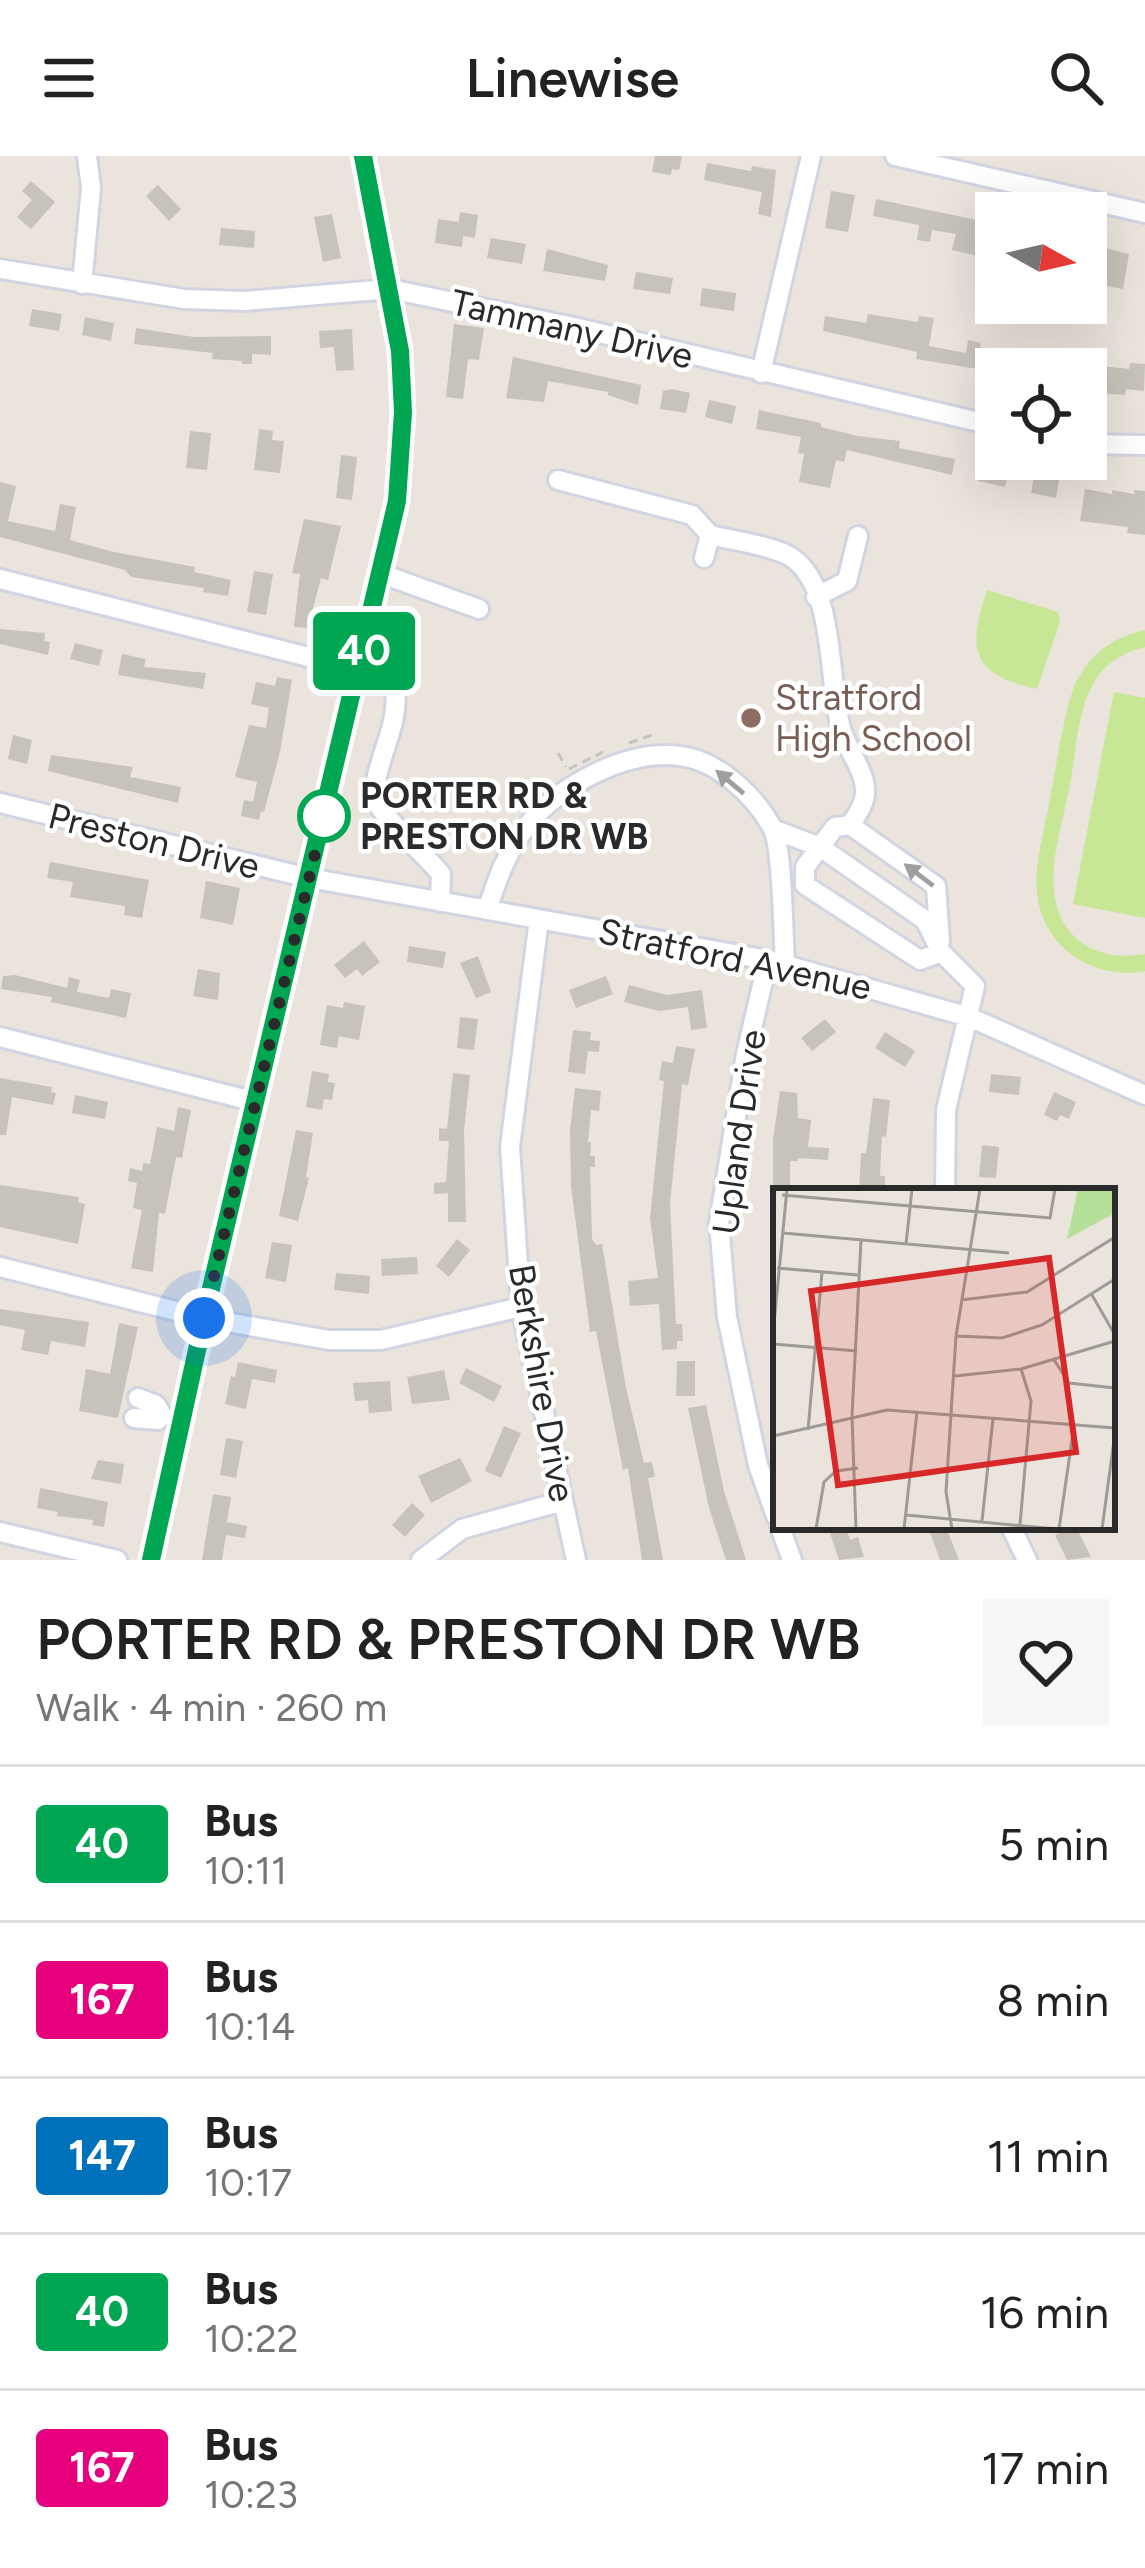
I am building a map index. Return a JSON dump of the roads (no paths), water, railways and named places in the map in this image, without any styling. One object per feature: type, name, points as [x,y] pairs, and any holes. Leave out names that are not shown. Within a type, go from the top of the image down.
[{"type":"street","points":[[82,284],[91,188],[87,156]]},
{"type":"street","points":[[151,1560],[171,1417],[204,1318],[397,501],[403,412],[400,351],[363,156]]},
{"type":"street","points":[[761,373],[811,156]]},
{"type":"street","points":[[895,156],[1145,213]]},
{"type":"street","name":"Tammany Drive","points":[[0,269],[184,299],[245,301],[391,289],[975,421]]},
{"type":"street","points":[[1107,445],[1145,446]]},
{"type":"street","points":[[558,480],[692,515],[710,535],[790,556],[812,581],[833,659],[842,732],[866,789],[850,825]]},
{"type":"street","points":[[704,558],[710,535]]},
{"type":"street","points":[[816,597],[847,581],[858,536]]},
{"type":"street","points":[[382,574],[479,609]]},
{"type":"street","points":[[0,579],[360,670],[394,686],[399,707],[375,787],[378,806],[441,874],[440,902]]},
{"type":"street","points":[[487,910],[504,858],[554,798],[601,769],[678,755],[708,764],[739,787],[775,830],[820,847],[925,920],[940,952],[975,986],[946,1110],[945,1188]]},
{"type":"street","name":"Preston Drive","points":[[0,803],[309,878]]},
{"type":"street","points":[[850,825],[936,886],[940,952],[920,960],[805,885],[805,867],[835,827],[850,825]]},
{"type":"street","name":"Upland Drive","points":[[773,1508],[758,1465],[728,1317],[719,1223],[746,1054],[777,962],[775,830]]},
{"type":"street","name":"Stratford Avenue","points":[[309,878],[777,962],[969,1017],[1145,1095]]},
{"type":"street","name":"Berkshire Drive","points":[[538,919],[510,1147],[520,1307],[576,1560]]},
{"type":"street","points":[[0,1037],[256,1102]]},
{"type":"street","points":[[0,1267],[204,1318],[329,1340],[381,1340],[520,1307]]},
{"type":"street","points":[[136,1408],[156,1405],[171,1417]]},
{"type":"street","points":[[421,1560],[462,1529],[562,1501]]},
{"type":"street","points":[[781,1530],[792,1560]]},
{"type":"street","points":[[1013,1530],[1028,1560]]},
{"type":"street","points":[[0,1532],[117,1560]]},
{"type":"place","name":"Stratford High School","points":[[751,718]]},
{"type":"place","name":"PORTER RD & PRESTON DR WB","points":[[324,816]]}]
